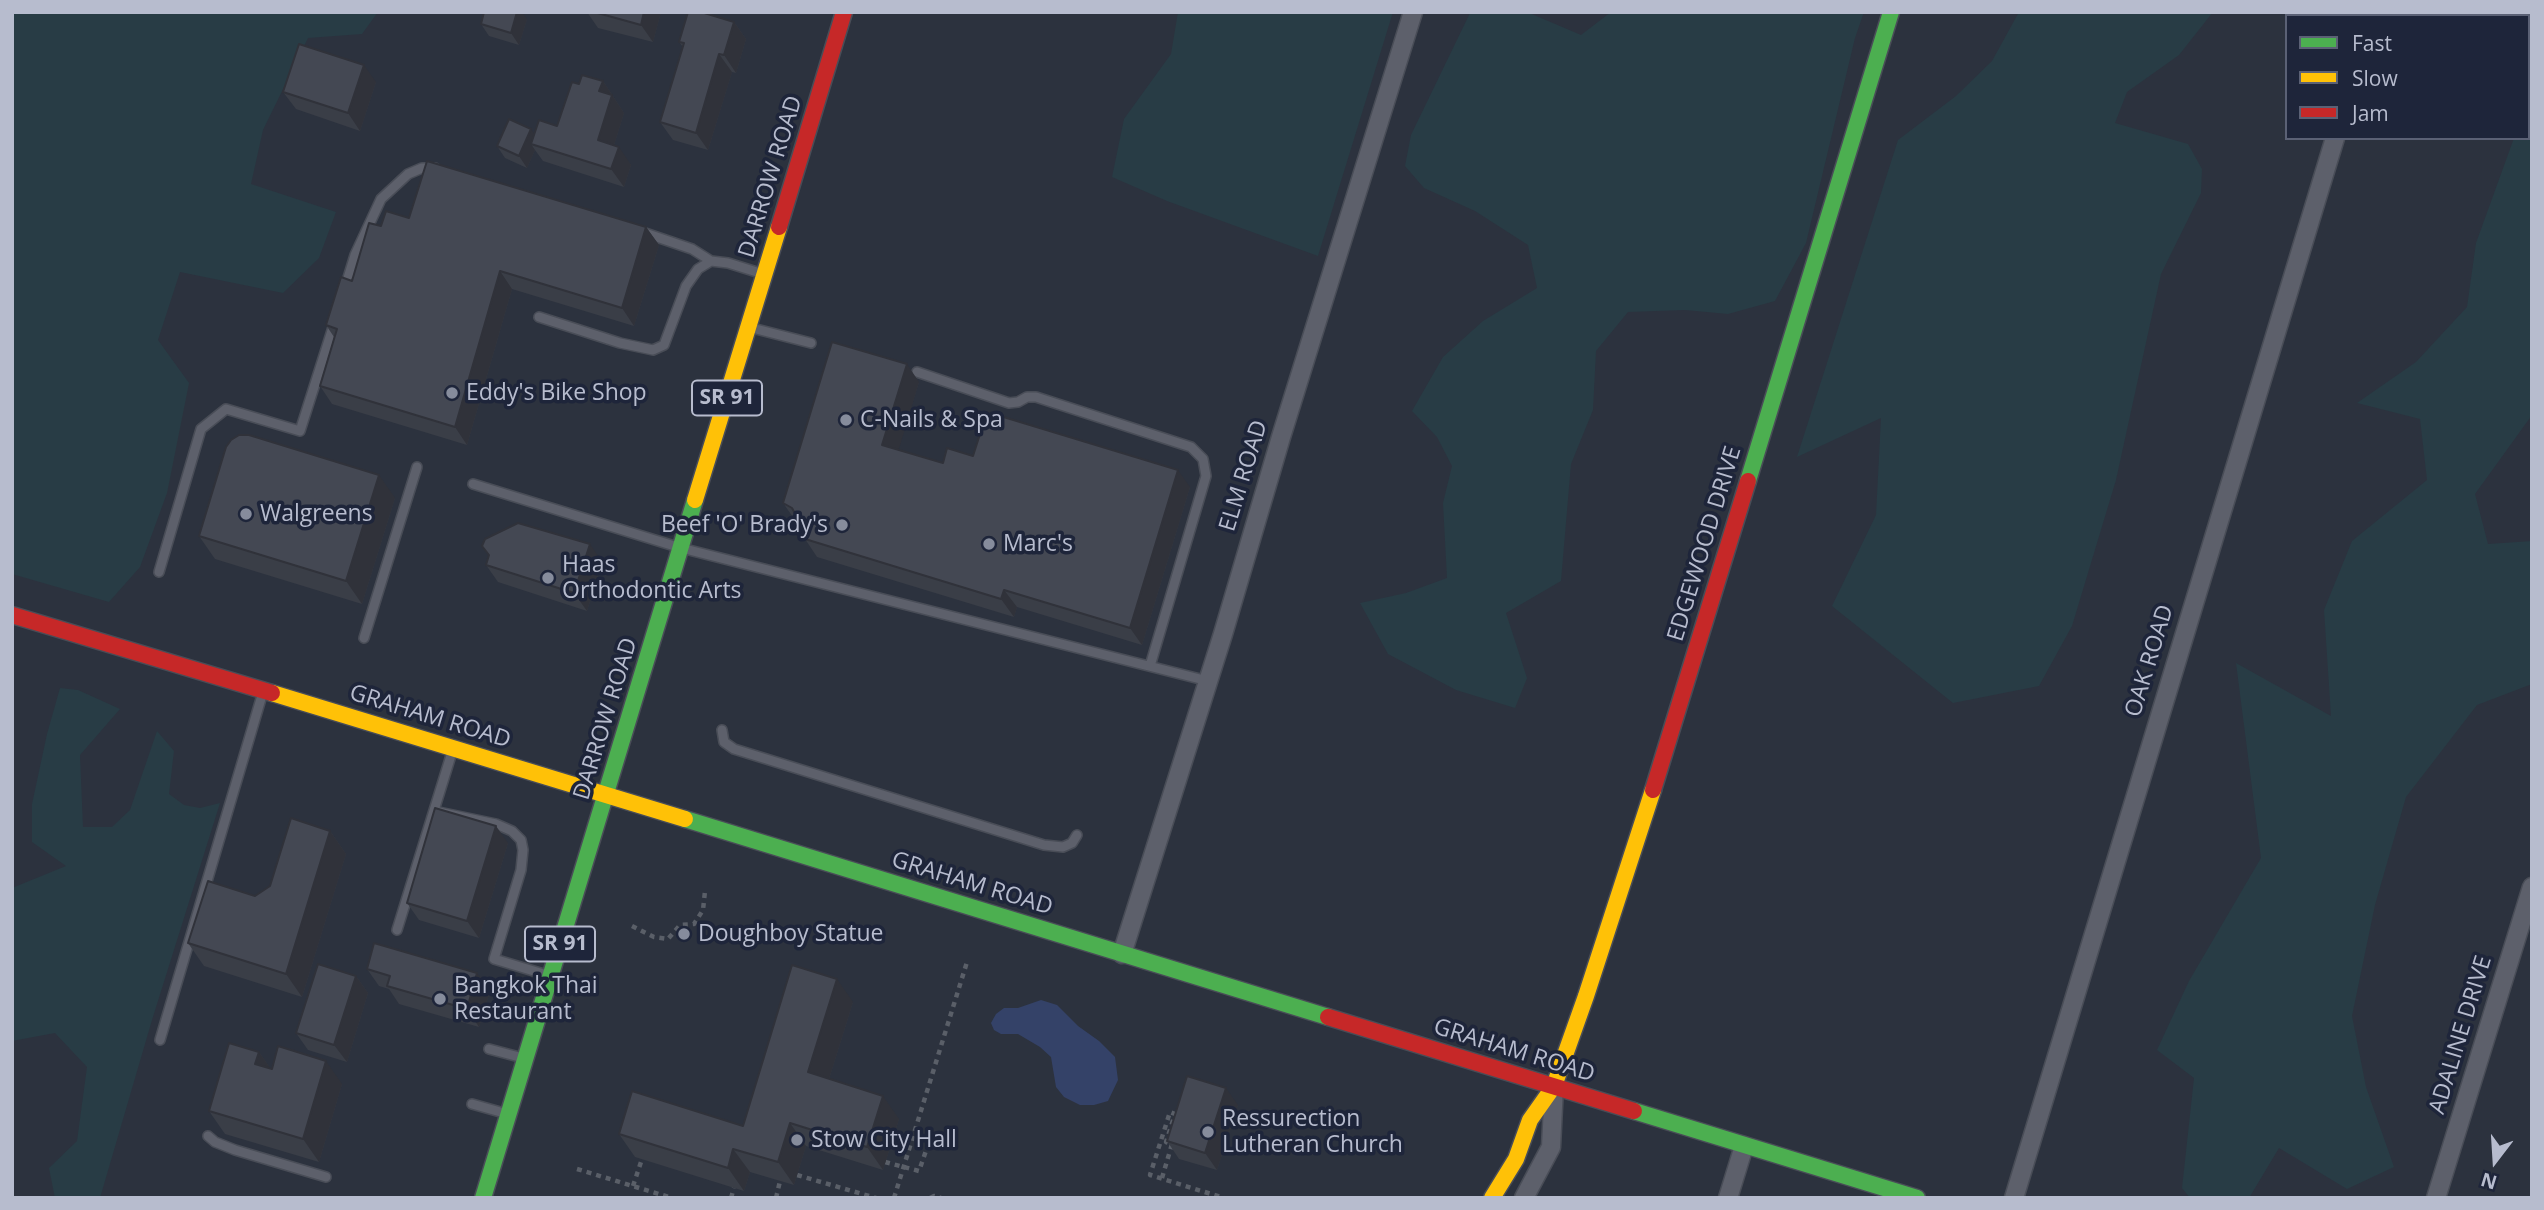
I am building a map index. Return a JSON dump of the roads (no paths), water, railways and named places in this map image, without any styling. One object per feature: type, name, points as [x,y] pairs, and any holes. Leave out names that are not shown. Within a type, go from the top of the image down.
[{"type":"main road","name":"DARROW ROAD","points":[[483,1198],[844,12]]},
{"type":"main road","name":"EDGEWOOD DRIVE","points":[[1492,1198],[1516,1159],[1530,1120],[1554,1086],[1586,996],[1674,728],[1891,12]]},
{"type":"main road","name":"GRAHAM ROAD","points":[[12,615],[454,748],[1917,1198]]},
{"type":"street","name":"ELM ROAD","points":[[1122,954],[1413,12]]},
{"type":"street","name":"OAK ROAD","points":[[2014,1198],[2334,140]]},
{"type":"street","name":"ADALINE DRIVE","points":[[2437,1198],[2532,887]]},
{"type":"street","points":[[1524,1198],[1551,1147],[1554,1086]]},
{"type":"street","points":[[1728,1198],[1744,1146]]},
{"type":"lane","points":[[159,572],[201,429],[226,409],[300,431],[355,255],[381,199],[408,174],[422,168],[442,169]]},
{"type":"lane","points":[[632,228],[692,249],[711,261],[728,263],[765,275]]},
{"type":"lane","points":[[539,317],[620,343],[653,350],[664,345],[686,286],[698,270],[711,261]]},
{"type":"lane","points":[[748,327],[811,343]]},
{"type":"lane","points":[[917,372],[1009,403],[1037,397],[1191,447],[1203,459],[1206,476],[1150,666]]},
{"type":"lane","points":[[364,638],[417,467]]},
{"type":"lane","points":[[473,484],[681,548],[1208,681]]},
{"type":"lane","points":[[160,1040],[264,691]]},
{"type":"lane","points":[[722,730],[724,742],[734,749],[1044,845],[1063,847],[1072,843],[1077,835]]},
{"type":"lane","points":[[397,930],[454,748]]},
{"type":"lane","points":[[434,811],[496,824],[512,831],[521,840],[521,870],[494,959],[550,976]]},
{"type":"lane","points":[[489,1049],[525,1059]]},
{"type":"lane","points":[[472,1104],[508,1114]]},
{"type":"lane","points":[[208,1136],[215,1142],[235,1150],[326,1177]]},
{"type":"water","points":[[1041,1000],[1057,1005],[1115,1057],[1118,1080],[1108,1101],[1080,1105],[1064,1097],[1056,1087],[1051,1057],[1018,1034],[1001,1034],[994,1030],[991,1023],[996,1014],[1004,1008],[1018,1008]]},
{"type":"place","name":"Eddy's Bike Shop","points":[[452,393]]},
{"type":"place","name":"C-Nails & Spa","points":[[846,420]]},
{"type":"place","name":"Walgreens","points":[[246,514]]},
{"type":"place","name":"Beef 'O' Brady's","points":[[842,525]]},
{"type":"place","name":"Marc's","points":[[989,544]]},
{"type":"place","name":"Haas Orthodontic Arts","points":[[548,578]]},
{"type":"place","name":"Doughboy Statue","points":[[684,934]]},
{"type":"place","name":"Bangkok Thai Restaurant","points":[[440,999]]},
{"type":"place","name":"Ressurection Lutheran Church","points":[[1208,1132]]},
{"type":"place","name":"Stow City Hall","points":[[797,1140]]}]
